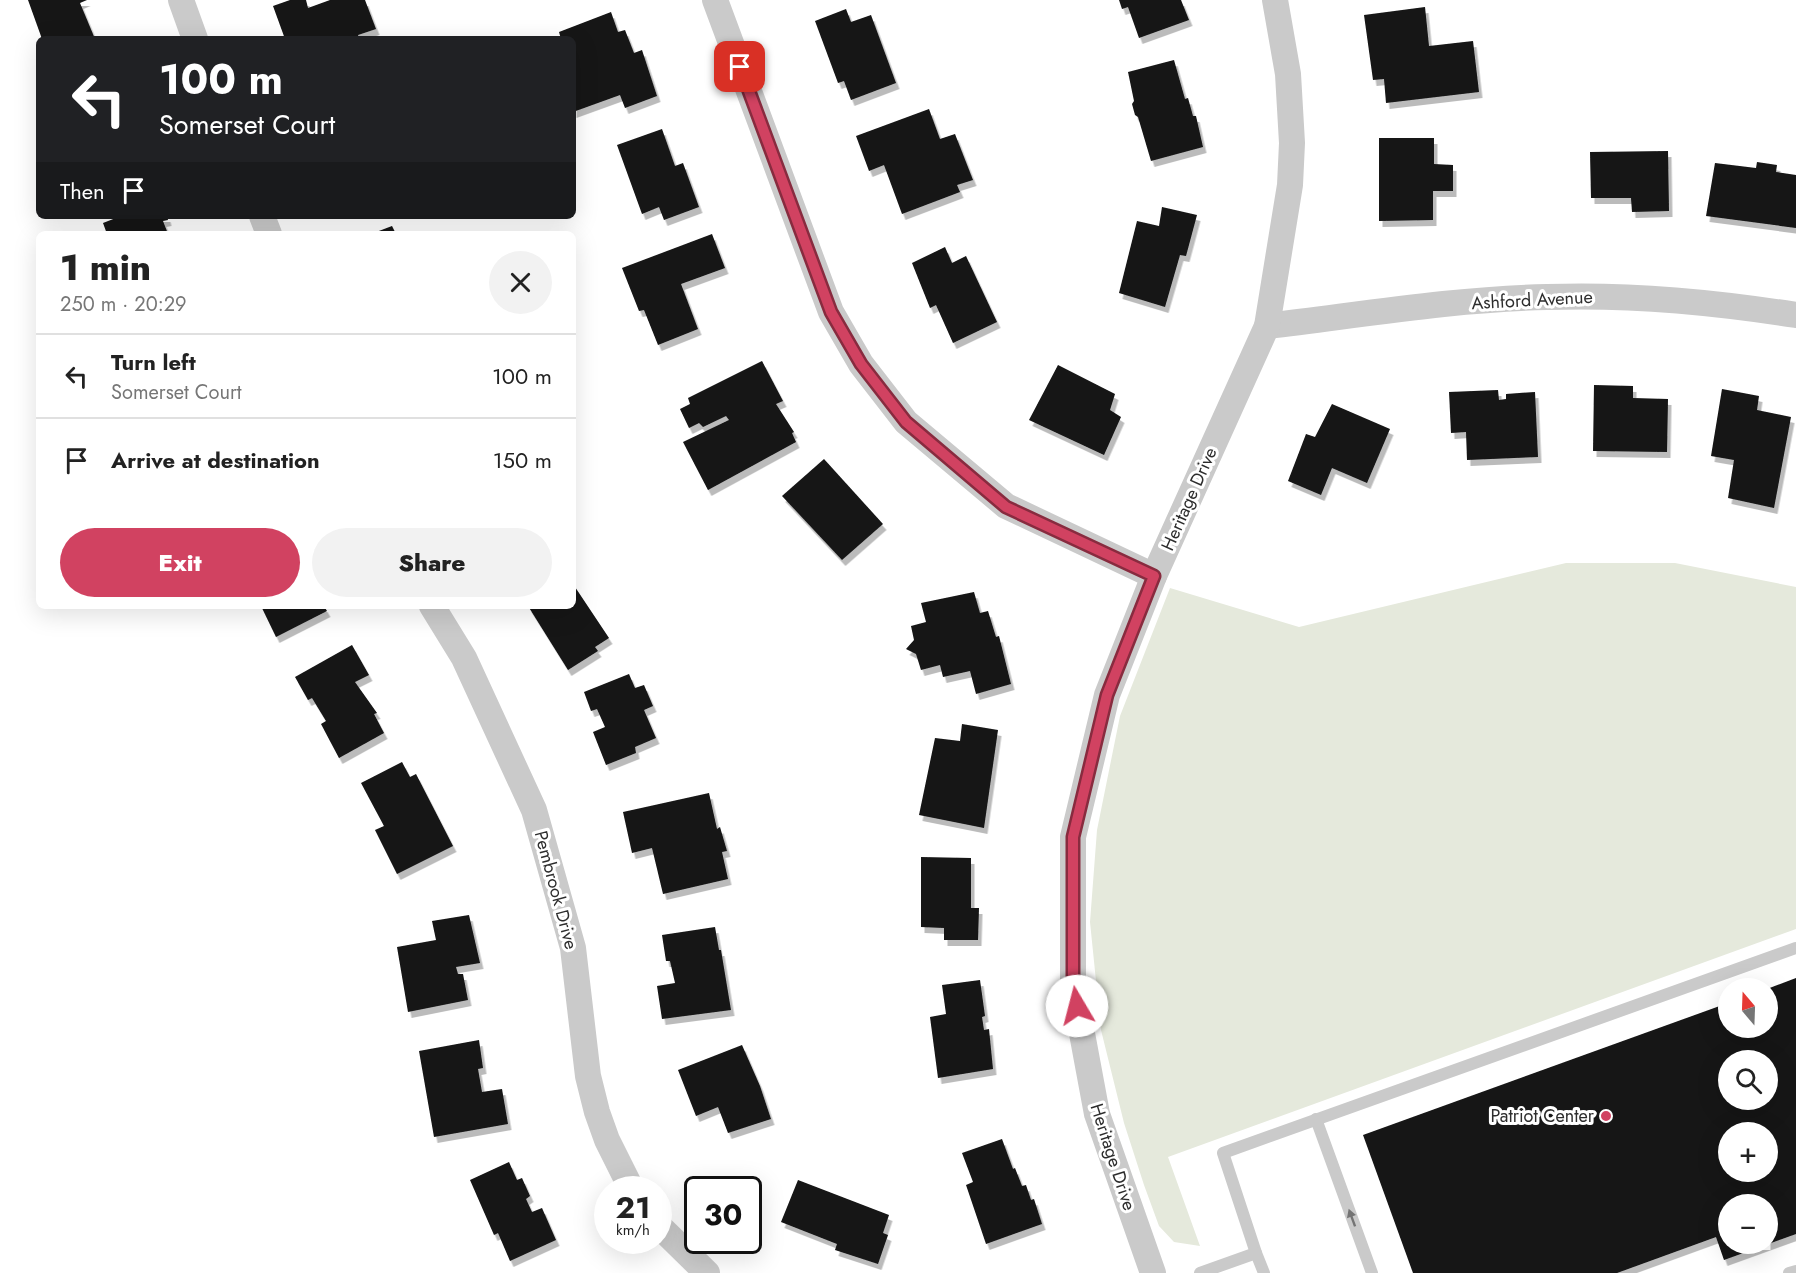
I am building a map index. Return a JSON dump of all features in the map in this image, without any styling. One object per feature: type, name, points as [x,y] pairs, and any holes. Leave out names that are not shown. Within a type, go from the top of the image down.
[{"type":"street","points":[[181,0],[194,36]]},
{"type":"street","points":[[716,0],[831,312],[861,364],[906,422],[1006,507],[1154,576]]},
{"type":"street","name":"Heritage Drive","points":[[1153,1273],[1097,1114],[1073,985],[1073,837],[1107,695],[1154,576],[1267,326],[1290,185],[1292,143],[1288,74],[1275,0]]},
{"type":"street","name":"Ashford Avenue","points":[[1267,326],[1419,308],[1546,297],[1674,300],[1796,315]]},
{"type":"street","name":"Pembrook Drive","points":[[434,609],[464,658],[534,810],[573,948],[588,1076],[607,1140],[625,1176]]},
{"type":"street","points":[[672,1239],[707,1273]]},
{"type":"lane","points":[[1264,1273],[1222,1153],[1796,948]]},
{"type":"lane","points":[[1316,1119],[1372,1273]]},
{"type":"lane","points":[[1200,1273],[1256,1253]]},
{"type":"lane","points":[[1789,1273],[1796,1270]]},
{"type":"shaded area","points":[[1566,563],[1675,563],[1796,587],[1796,929],[1168,1157],[1200,1246],[1174,1242],[1159,1226],[1124,1123],[1101,1030],[1090,922],[1097,830],[1120,716],[1170,588],[1299,627]]},
{"type":"building","points":[[28,0],[87,0],[80,3],[94,36],[41,36]]},
{"type":"building","points":[[290,0],[306,0],[308,8],[330,0],[365,0],[376,29],[358,36],[284,36],[273,6]]},
{"type":"building","points":[[1119,0],[1181,0],[1189,20],[1139,38],[1128,7],[1122,9]]},
{"type":"building","points":[[1425,7],[1429,46],[1473,41],[1479,92],[1386,103],[1384,79],[1373,80],[1364,15]]},
{"type":"building","points":[[846,9],[851,22],[871,15],[896,83],[851,100],[844,81],[838,83],[815,21]]},
{"type":"building","points":[[611,12],[618,32],[625,30],[634,53],[642,50],[657,96],[625,108],[620,95],[576,111],[576,36],[560,36],[559,32]]},
{"type":"building","points":[[1174,60],[1185,99],[1188,98],[1193,116],[1196,116],[1203,147],[1151,161],[1132,104],[1134,101],[1128,72]]},
{"type":"building","points":[[929,109],[940,139],[955,134],[973,180],[957,185],[960,192],[902,214],[884,165],[869,171],[856,136]]},
{"type":"building","points":[[662,129],[675,166],[683,163],[699,207],[664,220],[659,207],[642,214],[617,145]]},
{"type":"building","points":[[1379,138],[1434,138],[1434,164],[1453,165],[1453,191],[1433,191],[1433,220],[1379,221]]},
{"type":"building","points":[[1668,151],[1669,211],[1632,212],[1631,198],[1591,198],[1590,152]]},
{"type":"building","points":[[1757,162],[1777,165],[1776,172],[1796,175],[1796,228],[1706,216],[1715,163],[1756,168]]},
{"type":"building","points":[[1162,207],[1197,215],[1186,256],[1180,255],[1165,307],[1119,293],[1137,221],[1159,226]]},
{"type":"building","points":[[113,219],[168,220],[163,221],[167,231],[106,231],[103,223]]},
{"type":"building","points":[[392,226],[394,231],[379,231]]},
{"type":"building","points":[[712,234],[725,268],[681,284],[698,329],[658,345],[644,310],[639,311],[622,268]]},
{"type":"building","points":[[945,247],[952,263],[966,256],[997,322],[953,343],[936,305],[930,308],[912,263]]},
{"type":"building","points":[[762,361],[783,401],[776,404],[794,432],[792,433],[796,442],[708,490],[683,442],[729,420],[726,416],[703,427],[699,423],[689,428],[680,409],[690,404],[688,398]]},
{"type":"building","points":[[1058,365],[1115,394],[1110,410],[1121,417],[1104,455],[1029,420]]},
{"type":"building","points":[[1594,385],[1633,386],[1633,398],[1668,399],[1667,452],[1593,451]]},
{"type":"building","points":[[1722,389],[1759,396],[1757,410],[1791,417],[1774,508],[1728,498],[1734,460],[1711,456]]},
{"type":"building","points":[[1498,390],[1499,400],[1506,399],[1506,394],[1535,392],[1538,457],[1467,460],[1466,432],[1451,433],[1449,392]]},
{"type":"building","points":[[1332,404],[1390,429],[1367,483],[1332,468],[1321,495],[1288,481],[1306,434],[1315,437]]},
{"type":"building","points":[[824,459],[883,524],[842,560],[782,496]]},
{"type":"building","points":[[576,588],[609,638],[595,647],[598,651],[568,670],[530,609],[576,609]]},
{"type":"building","points":[[974,592],[980,613],[988,611],[996,637],[999,636],[1011,684],[976,694],[970,671],[943,677],[940,665],[921,670],[916,654],[906,649],[914,640],[911,626],[926,622],[921,603]]},
{"type":"building","points":[[262,609],[326,609],[327,611],[276,637]]},
{"type":"building","points":[[352,645],[369,675],[355,682],[377,713],[374,714],[384,733],[339,758],[321,724],[326,721],[312,698],[308,700],[295,677]]},
{"type":"building","points":[[629,674],[635,688],[644,685],[653,706],[644,710],[656,738],[635,747],[636,753],[606,765],[593,732],[605,727],[597,709],[591,711],[584,692]]},
{"type":"building","points":[[962,724],[998,730],[984,828],[919,815],[935,738],[960,741]]},
{"type":"building","points":[[402,762],[410,777],[416,774],[453,846],[397,874],[375,830],[384,826],[361,783]]},
{"type":"building","points":[[709,793],[717,829],[720,827],[727,851],[722,852],[728,879],[663,894],[652,848],[632,853],[623,812]]},
{"type":"building","points":[[921,857],[971,858],[971,908],[979,908],[978,940],[944,940],[944,928],[921,927]]},
{"type":"building","points":[[469,915],[480,963],[456,967],[458,974],[463,974],[468,1000],[408,1012],[397,947],[436,940],[432,921]]},
{"type":"building","points":[[715,927],[731,1010],[662,1019],[657,986],[675,983],[670,961],[666,961],[662,935]]},
{"type":"building","name":"Patriot Center","points":[[1796,978],[1796,1234],[1778,1240],[1778,1194],[1718,1194],[1718,1243],[1716,1237],[1617,1273],[1413,1273],[1363,1135],[1718,1007],[1718,1038],[1778,1038],[1778,985]]},
{"type":"building","points":[[980,980],[985,1016],[982,1017],[984,1030],[989,1029],[993,1069],[938,1078],[930,1017],[946,1014],[942,985]]},
{"type":"building","points":[[479,1040],[483,1068],[478,1069],[482,1092],[502,1089],[508,1124],[434,1137],[419,1051]]},
{"type":"building","points":[[742,1045],[771,1119],[728,1133],[718,1107],[696,1116],[678,1070]]},
{"type":"building","points":[[1002,1139],[1022,1186],[1026,1185],[1031,1200],[1034,1199],[1042,1224],[986,1244],[966,1185],[973,1182],[962,1153]]},
{"type":"building","points":[[509,1162],[517,1180],[522,1178],[530,1196],[526,1199],[532,1212],[542,1208],[556,1240],[510,1261],[498,1233],[494,1235],[470,1180]]},
{"type":"building","points":[[798,1180],[889,1215],[883,1233],[888,1235],[878,1264],[835,1250],[837,1244],[781,1222]]},
{"type":"building","name":"Patriot Center","points":[[1722,1254],[1741,1254],[1724,1260]]},
{"type":"place","name":"Patriot Center","points":[[1606,1116]]},
{"type":"route","points":[[740,67],[831,312],[861,364],[906,422],[1006,507],[1154,576],[1107,695],[1073,837],[1073,985],[1077,1006]]}]
